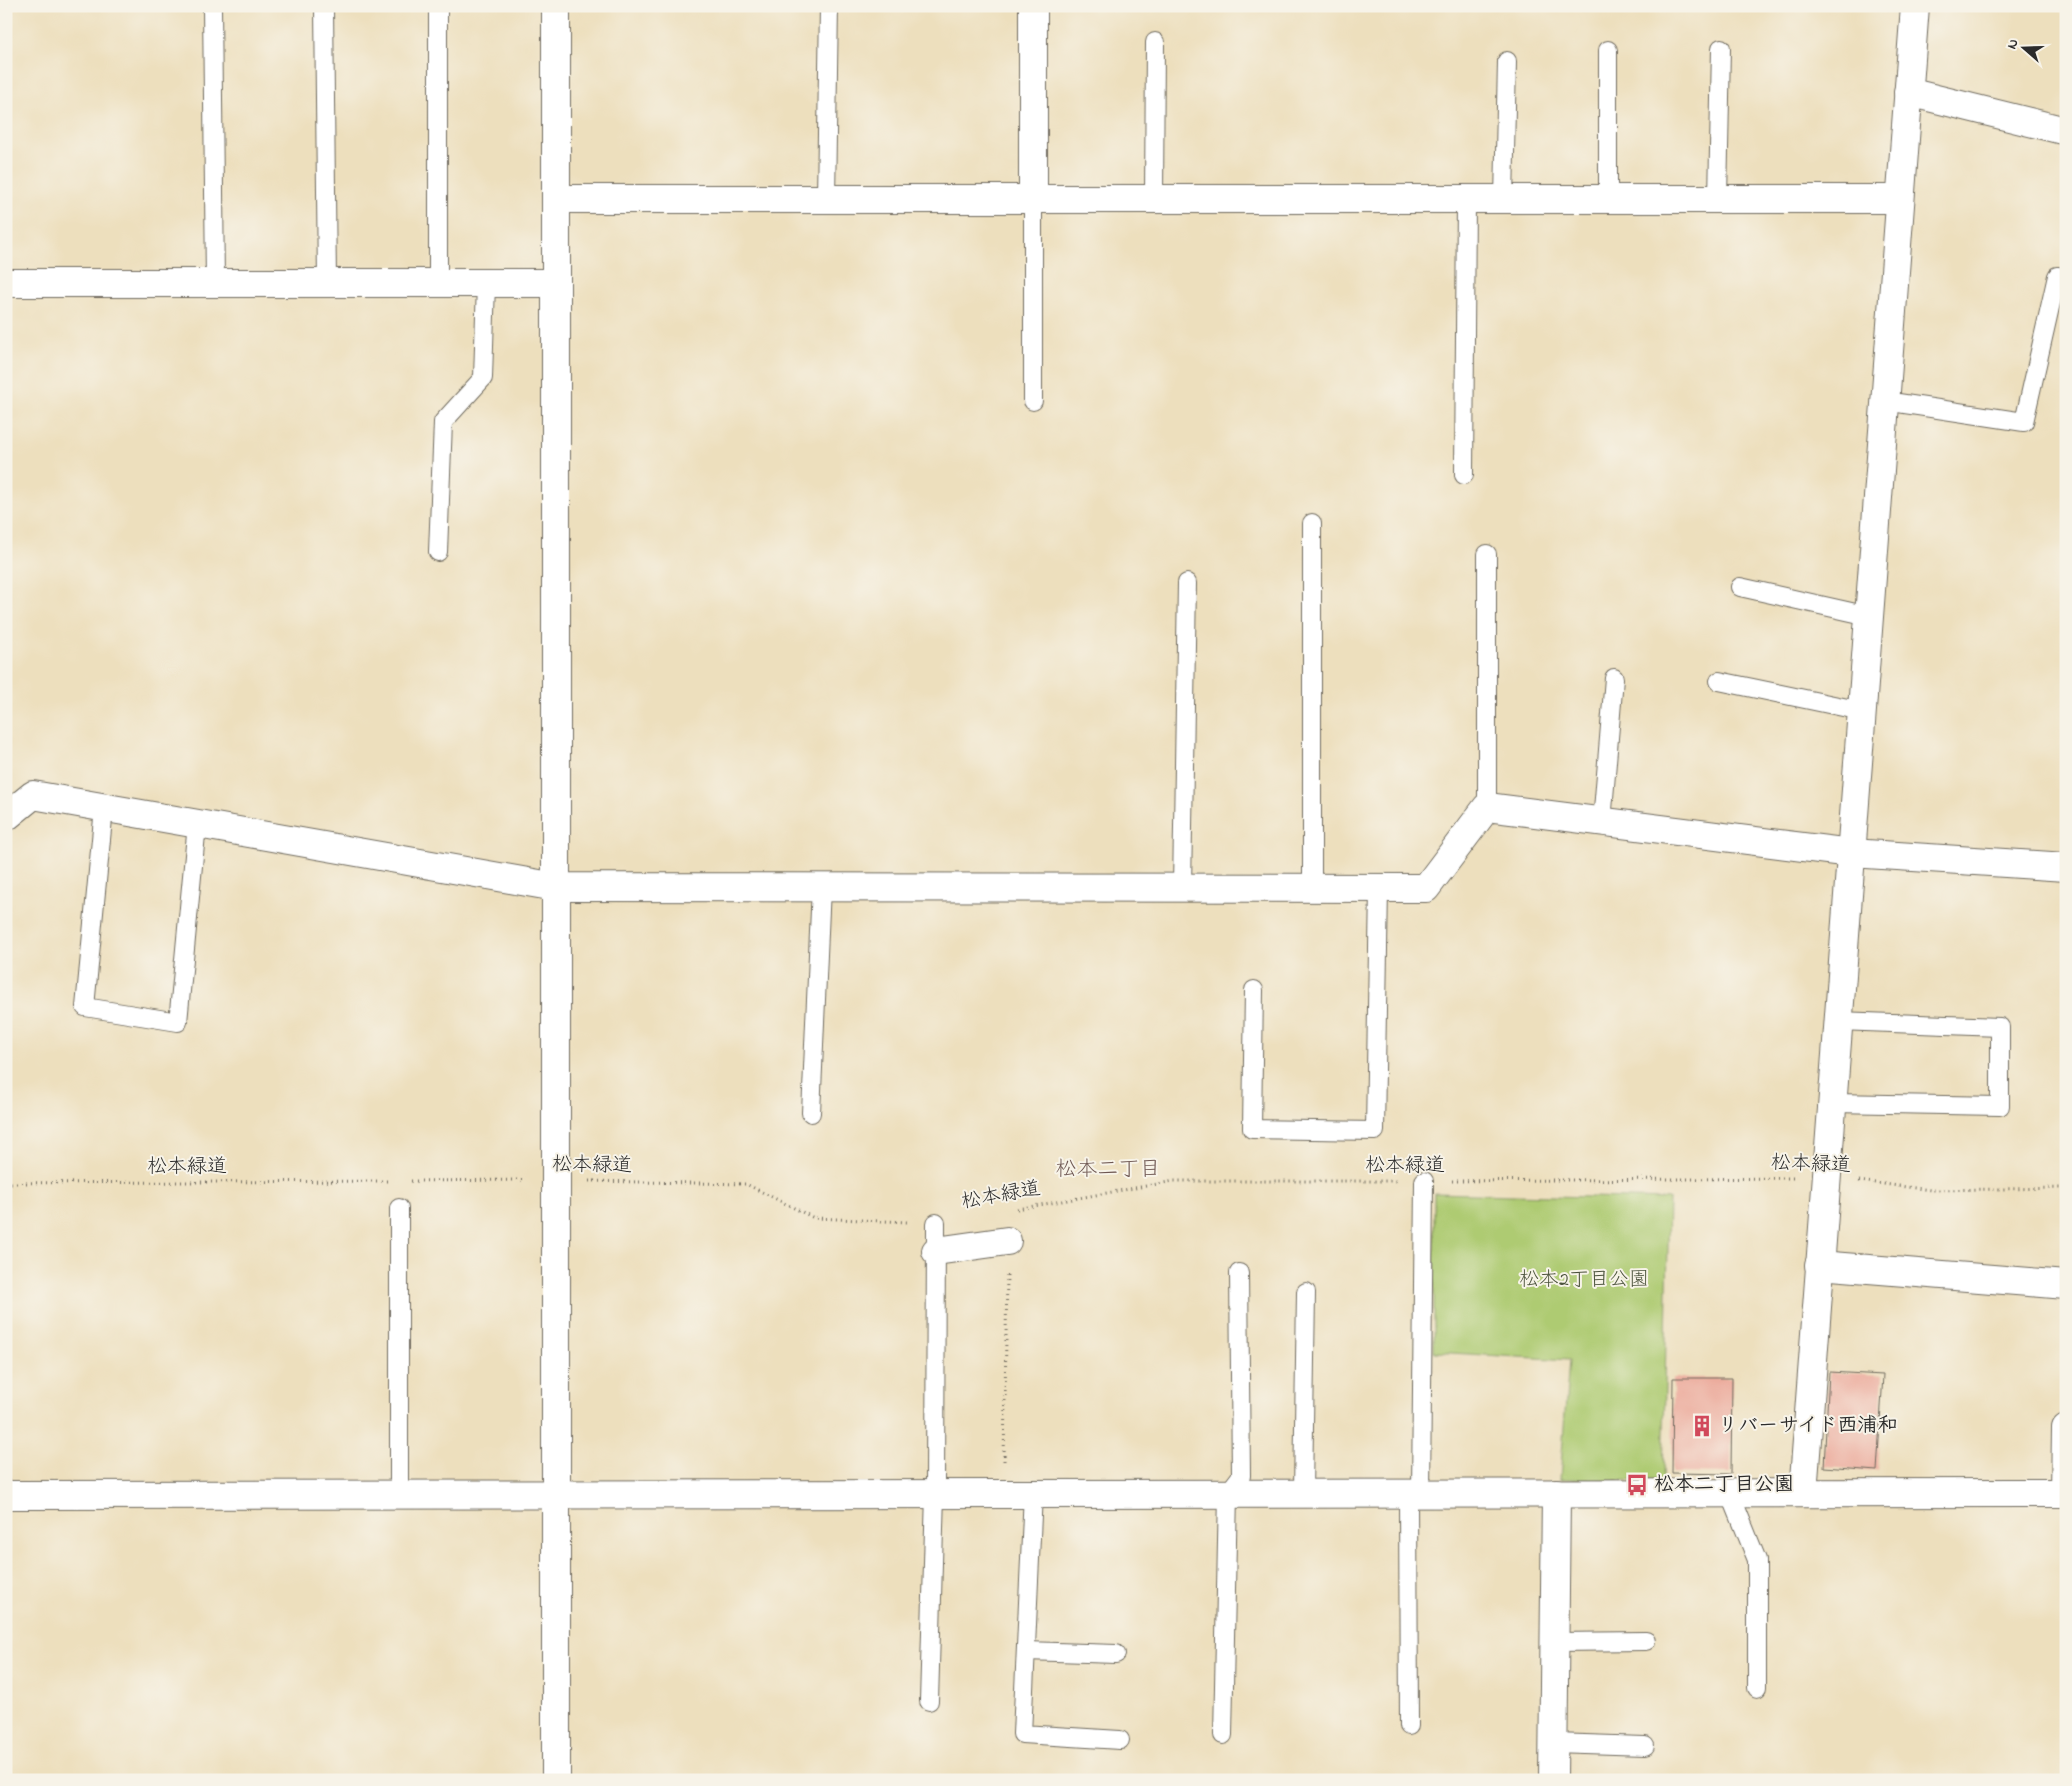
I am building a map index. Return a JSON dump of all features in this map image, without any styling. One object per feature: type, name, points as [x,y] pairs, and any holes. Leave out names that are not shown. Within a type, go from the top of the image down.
[{"type":"street","points":[[556,6],[556,1780]]},
{"type":"street","points":[[1033,6],[1033,199]]},
{"type":"street","points":[[1803,1493],[1915,6]]},
{"type":"street","points":[[1908,92],[2066,131]]},
{"type":"street","points":[[556,199],[1900,199]]},
{"type":"street","points":[[6,283],[556,283]]},
{"type":"street","points":[[6,817],[33,795],[556,887],[1426,888],[1487,807],[1851,853],[2066,867]]},
{"type":"street","points":[[936,1251],[1007,1241]]},
{"type":"street","points":[[1820,1265],[2066,1285]]},
{"type":"street","points":[[6,1495],[2066,1493],[2066,1428]]},
{"type":"street","points":[[1553,1780],[1556,1493]]},
{"type":"lane","points":[[212,6],[215,283]]},
{"type":"lane","points":[[324,6],[327,283]]},
{"type":"lane","points":[[438,6],[438,283]]},
{"type":"lane","points":[[826,198],[829,6]]},
{"type":"lane","points":[[1154,199],[1155,42]]},
{"type":"lane","points":[[1718,199],[1721,48]]},
{"type":"lane","points":[[1608,50],[1608,199]]},
{"type":"lane","points":[[1504,199],[1507,61]]},
{"type":"lane","points":[[1033,199],[1033,401]]},
{"type":"lane","points":[[1464,475],[1466,199]]},
{"type":"lane","points":[[1885,401],[2024,422],[2057,276],[2066,277]]},
{"type":"lane","points":[[438,552],[443,422],[483,378],[486,283]]},
{"type":"lane","points":[[1312,523],[1312,888]]},
{"type":"lane","points":[[1487,554],[1487,807]]},
{"type":"lane","points":[[1182,888],[1187,583]]},
{"type":"lane","points":[[1740,587],[1869,616]]},
{"type":"lane","points":[[1602,822],[1614,678]]},
{"type":"lane","points":[[1719,681],[1862,711]]},
{"type":"lane","points":[[104,808],[85,1007],[178,1022],[197,824]]},
{"type":"lane","points":[[810,1114],[821,887]]},
{"type":"lane","points":[[1254,990],[1252,1129],[1375,1131],[1379,888]]},
{"type":"lane","points":[[1832,1103],[2000,1106],[2000,1027],[1838,1021]]},
{"type":"lane","points":[[1410,1726],[1414,1493],[1424,1181]]},
{"type":"lane","points":[[399,1208],[399,1494]]},
{"type":"lane","points":[[929,1700],[935,1494],[936,1223]]},
{"type":"lane","points":[[1222,1736],[1228,1493],[1241,1476],[1239,1273]]},
{"type":"lane","points":[[1303,1493],[1306,1292]]},
{"type":"lane","points":[[1730,1493],[1757,1560],[1757,1688]]},
{"type":"lane","points":[[1033,1494],[1022,1734],[1120,1740]]},
{"type":"lane","points":[[1555,1642],[1646,1641]]},
{"type":"lane","points":[[1026,1651],[1116,1654]]},
{"type":"lane","points":[[1554,1743],[1645,1746]]},
{"type":"path","name":"松本緑道","points":[[1012,1210],[1174,1181],[1826,1178],[1931,1190],[2066,1188]]},
{"type":"path","name":"松本緑道","points":[[406,1181],[556,1180],[746,1184],[814,1218],[936,1223]]},
{"type":"path","name":"松本緑道","points":[[6,1183],[396,1181]]},
{"type":"path","points":[[1004,1494],[1007,1241]]},
{"type":"green space","name":"松本2丁目公園","points":[[1434,1193],[1669,1199],[1663,1481],[1560,1480],[1569,1360],[1434,1352]]},
{"type":"building","points":[[1829,1372],[1883,1375],[1877,1471],[1824,1467]]},
{"type":"building","name":"リバーサイド西浦和","points":[[1673,1378],[1732,1378],[1731,1474],[1672,1473]]},
{"type":"place","name":"リバーサイド西浦和","points":[[1702,1426]]},
{"type":"place","name":"松本二丁目公園","points":[[1637,1485]]},
{"type":"district","name":"松本二丁目","points":[[1108,1170]]}]
